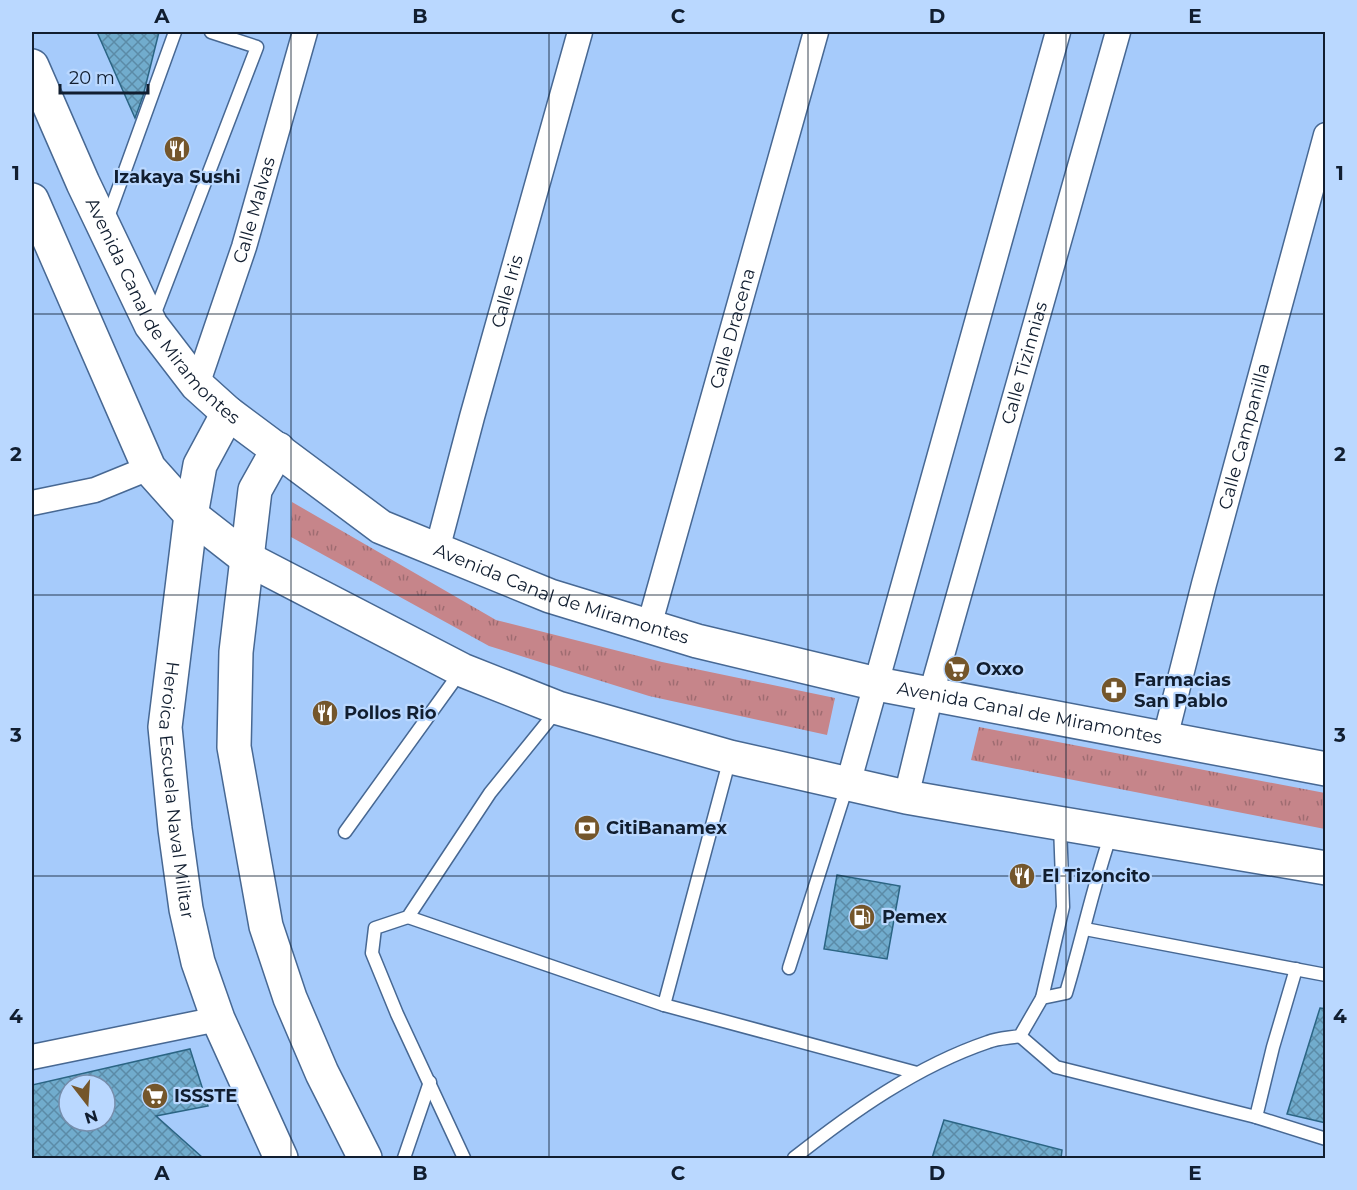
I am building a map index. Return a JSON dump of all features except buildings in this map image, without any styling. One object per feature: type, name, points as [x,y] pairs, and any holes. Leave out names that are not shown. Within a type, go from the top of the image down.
[{"type":"main road","name":"Avenida Canal de Miramontes","points":[[32,66],[104,228],[151,325],[197,385],[228,413],[381,527],[550,596],[754,656],[877,684],[1326,769]]},
{"type":"main road","points":[[32,200],[149,468],[191,515],[246,558],[462,670],[558,708],[730,757],[906,796],[1326,868]]},
{"type":"main road","name":"Heroica Escuela Naval Militar","points":[[228,413],[200,465],[191,515],[165,727],[186,909],[198,962],[218,1019],[281,1158]]},
{"type":"main road","points":[[278,449],[255,490],[236,652],[234,747],[266,926],[290,998],[322,1073],[364,1158]]},
{"type":"street","name":"Calle Malvas","points":[[197,385],[244,248],[304,32]]},
{"type":"street","name":"Calle Iris","points":[[437,550],[475,405],[580,32]]},
{"type":"street","name":"Calle Dracena","points":[[649,626],[816,32]]},
{"type":"street","points":[[848,784],[1058,32]]},
{"type":"street","name":"Calle Tizinnias","points":[[906,796],[931,694],[1118,32]]},
{"type":"street","name":"Calle Campanilla","points":[[1165,738],[1204,584],[1326,135]]},
{"type":"street","points":[[32,503],[95,490],[149,468]]},
{"type":"street","points":[[32,1057],[218,1019]]},
{"type":"lane","points":[[104,228],[175,32]]},
{"type":"lane","points":[[151,325],[257,48],[211,32]]},
{"type":"lane","points":[[345,832],[462,670]]},
{"type":"lane","points":[[408,917],[490,794],[558,708]]},
{"type":"lane","points":[[664,1005],[730,757]]},
{"type":"lane","points":[[789,968],[848,784]]},
{"type":"lane","points":[[1020,1036],[1042,998],[1063,906],[1060,824]]},
{"type":"lane","points":[[1042,998],[1066,993],[1085,929],[1099,868],[1112,833]]},
{"type":"lane","points":[[464,1158],[397,1014],[372,953],[375,928],[408,917],[664,1005],[916,1073]]},
{"type":"lane","points":[[1085,929],[1326,975]]},
{"type":"lane","points":[[1256,1118],[1273,1047],[1296,969]]},
{"type":"lane","points":[[794,1158],[916,1073],[989,1041],[1020,1036],[1056,1067],[1326,1138]]},
{"type":"lane","points":[[404,1158],[430,1082]]},
{"type":"green space","points":[[292,502],[496,620],[662,662],[835,698],[827,735],[649,696],[489,646],[291,537]]},
{"type":"green space","points":[[979,727],[1325,793],[1325,829],[971,760]]},
{"type":"place","name":"Izakaya Sushi","points":[[177,149]]},
{"type":"place","name":"Oxxo","points":[[957,669]]},
{"type":"place","name":"Farmacias San Pablo","points":[[1114,690]]},
{"type":"place","name":"Pollos Rio","points":[[325,713]]},
{"type":"place","name":"CitiBanamex","points":[[587,828]]},
{"type":"place","name":"El Tizoncito","points":[[1022,876]]},
{"type":"place","name":"Pemex","points":[[862,917]]},
{"type":"place","name":"ISSSTE","points":[[155,1096]]}]
